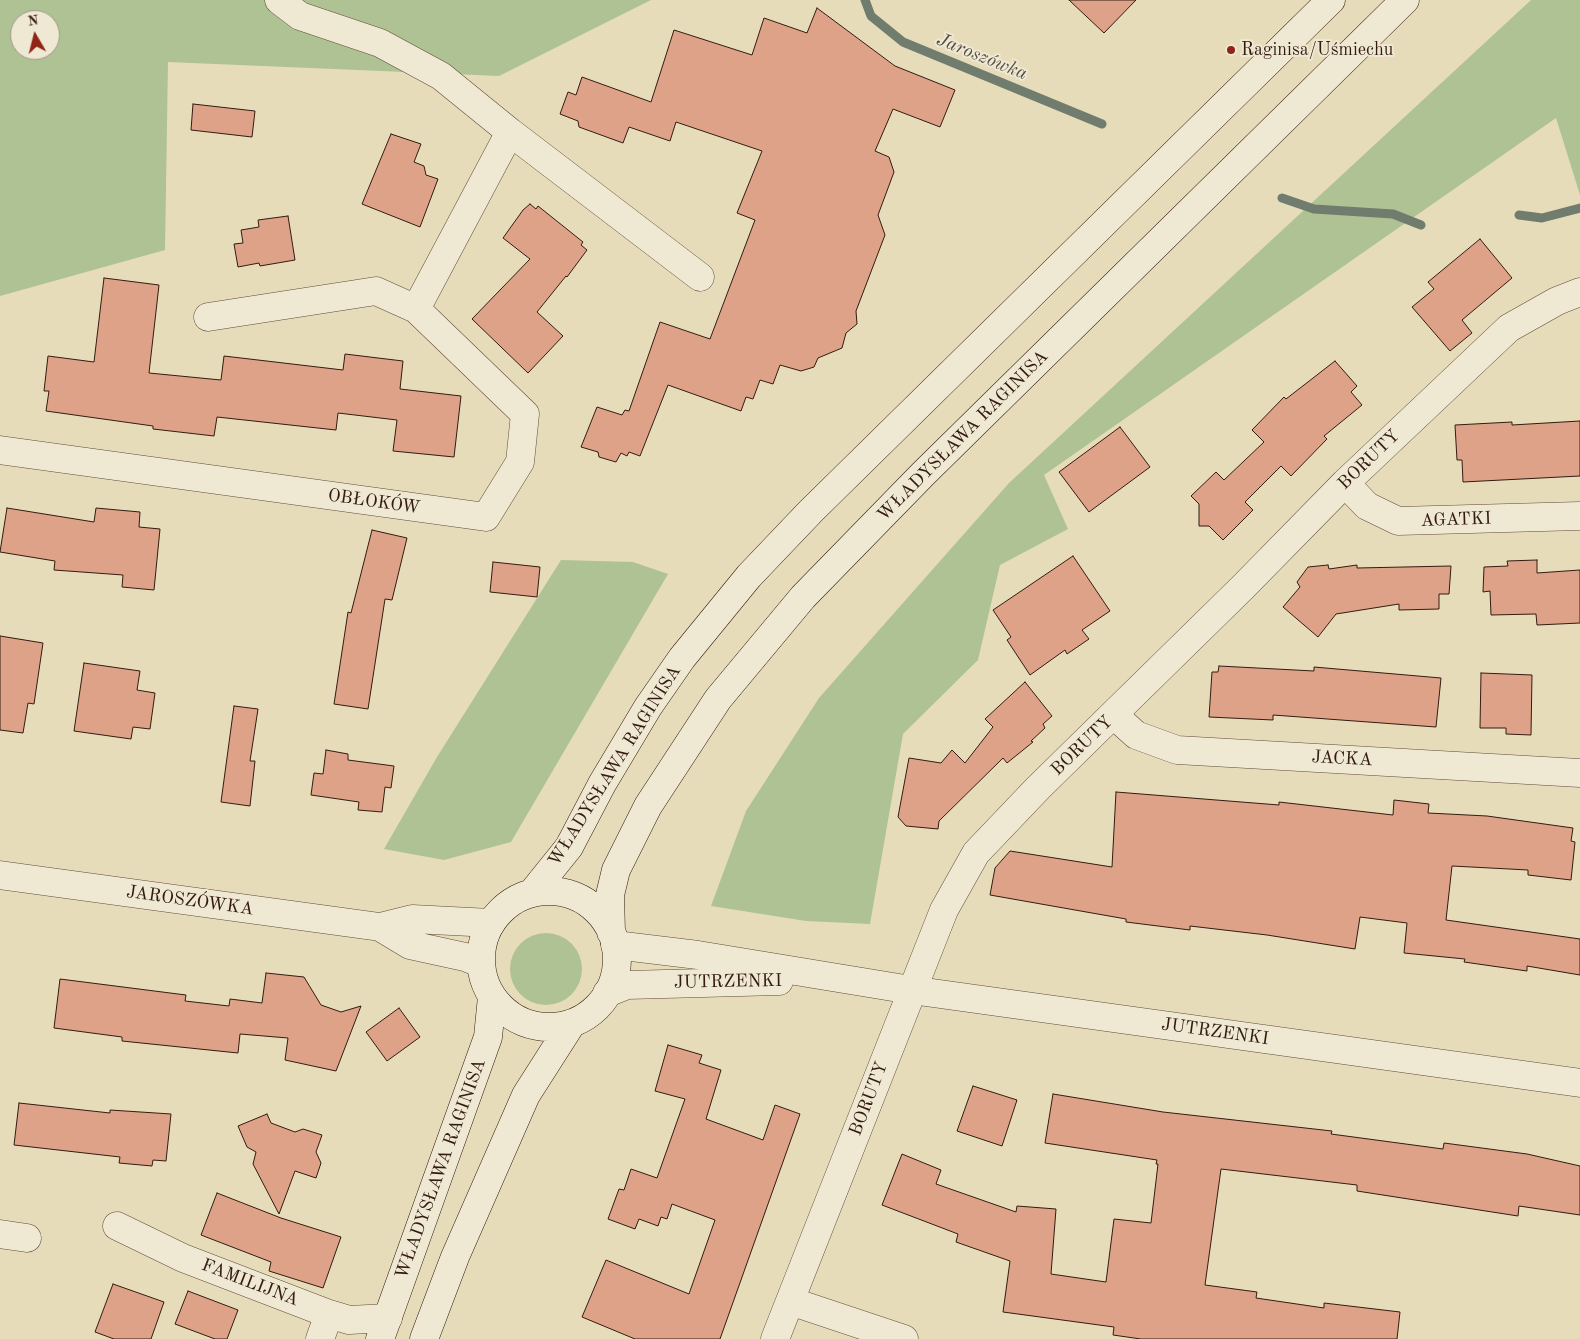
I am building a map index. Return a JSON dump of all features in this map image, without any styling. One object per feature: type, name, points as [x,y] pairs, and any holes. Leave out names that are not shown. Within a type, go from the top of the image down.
[{"type":"street","points":[[278,0],[300,16],[380,43],[441,76],[510,132],[700,277]]},
{"type":"street","name":"WŁADYSŁAWA RAGINISA","points":[[532,893],[569,847],[602,784],[648,707],[682,658],[749,576],[811,511],[1331,0]]},
{"type":"street","name":"WŁADYSŁAWA RAGINISA","points":[[613,938],[610,895],[616,870],[648,806],[718,699],[803,597],[923,474],[1406,0]]},
{"type":"street","points":[[416,309],[510,132]]},
{"type":"street","name":"OBŁOKÓW","points":[[0,450],[486,517],[520,462],[525,414],[416,309],[376,290],[208,317]]},
{"type":"street","name":"BORUTY","points":[[775,1339],[944,910],[976,853],[1038,788],[1114,715],[1345,483],[1510,328],[1557,301],[1580,292]]},
{"type":"street","name":"AGATKI","points":[[1345,483],[1367,506],[1398,521],[1580,516]]},
{"type":"street","name":"JACKA","points":[[1114,715],[1136,735],[1177,750],[1580,773]]},
{"type":"street","name":"JAROSZÓWKA","points":[[0,875],[380,926],[412,919],[491,923]]},
{"type":"street","points":[[559,892],[584,901],[594,909],[613,938],[616,969],[607,993],[592,1011],[572,1023],[558,1027],[530,1025],[508,1015],[492,997],[484,981],[480,963],[484,936],[491,923],[505,906],[532,893],[559,892]]},
{"type":"street","name":"JAROSZÓWKA","points":[[380,926],[410,946],[465,957],[480,963]]},
{"type":"street","name":"JUTRZENKI","points":[[613,938],[698,955],[911,990],[1580,1083]]},
{"type":"street","name":"JUTRZENKI","points":[[607,993],[627,985],[664,983],[850,980]]},
{"type":"street","name":"WŁADYSŁAWA RAGINISA","points":[[384,1329],[488,1037],[492,997]]},
{"type":"street","points":[[424,1339],[459,1248],[526,1095],[572,1023]]},
{"type":"street","name":"FAMILIJNA","points":[[117,1226],[183,1258],[329,1314],[384,1329]]},
{"type":"street","points":[[0,1234],[27,1238]]},
{"type":"street","points":[[790,1301],[904,1339]]},
{"type":"street","points":[[320,1339],[329,1314]]},
{"type":"green space","points":[[0,0],[651,0],[499,76],[168,62],[165,250],[0,296]]},
{"type":"green space","points":[[1531,0],[1580,0],[1580,195],[1556,118],[1044,475],[1068,529],[1000,565],[978,660],[903,734],[870,924],[806,921],[711,906],[746,811],[819,698],[1009,483]]},
{"type":"green space","points":[[561,560],[633,562],[668,574],[511,842],[444,860],[384,849],[437,757]]},
{"type":"green space","points":[[553,933],[572,943],[580,955],[582,969],[580,983],[572,995],[560,1003],[539,1005],[520,995],[512,983],[510,962],[520,943],[532,935]]},
{"type":"building","points":[[1069,0],[1136,0],[1104,33]]},
{"type":"building","points":[[817,8],[895,66],[955,90],[940,127],[893,109],[875,151],[889,157],[894,172],[878,215],[885,235],[856,311],[857,324],[846,333],[842,348],[818,358],[814,367],[801,371],[780,365],[773,384],[760,380],[753,399],[746,397],[741,411],[668,385],[640,456],[629,452],[627,456],[621,453],[616,462],[599,457],[598,452],[581,447],[597,407],[622,415],[625,410],[629,411],[660,322],[710,339],[755,220],[737,213],[762,151],[676,122],[670,141],[629,127],[623,143],[579,127],[578,121],[560,114],[568,92],[576,95],[582,77],[651,102],[674,30],[752,55],[764,18],[807,33]]},
{"type":"building","points":[[193,104],[255,111],[252,137],[191,130]]},
{"type":"building","points":[[391,134],[421,144],[414,162],[424,166],[426,175],[438,179],[420,227],[362,204]]},
{"type":"building","points":[[530,204],[536,209],[538,206],[583,242],[581,245],[587,250],[537,312],[563,336],[528,373],[472,319],[530,259],[503,238],[523,210]]},
{"type":"building","points":[[288,216],[295,260],[260,266],[259,263],[238,267],[234,244],[243,243],[241,230],[259,227],[258,220]]},
{"type":"building","points":[[1480,239],[1512,278],[1462,320],[1472,333],[1450,351],[1412,307],[1434,289],[1428,282]]},
{"type":"building","points":[[104,278],[159,285],[149,373],[221,380],[224,356],[343,370],[345,354],[403,361],[400,389],[461,396],[454,457],[393,451],[397,420],[338,413],[336,430],[217,417],[214,436],[153,429],[153,426],[46,411],[49,391],[44,391],[48,356],[94,362]]},
{"type":"building","points":[[1335,361],[1357,386],[1351,392],[1362,405],[1324,436],[1327,439],[1291,476],[1281,466],[1245,502],[1253,510],[1223,540],[1209,526],[1199,526],[1199,504],[1191,496],[1216,472],[1224,480],[1264,442],[1252,430],[1284,397],[1286,399]]},
{"type":"building","points":[[1580,421],[1580,476],[1463,482],[1462,460],[1457,460],[1455,425],[1512,422],[1512,425]]},
{"type":"building","points":[[1120,427],[1150,467],[1089,512],[1059,472]]},
{"type":"building","points":[[7,508],[94,522],[96,508],[140,512],[139,527],[160,529],[154,590],[122,587],[123,575],[54,570],[55,561],[0,552]]},
{"type":"building","points":[[372,530],[407,538],[392,600],[385,599],[368,709],[334,704],[348,612],[351,613]]},
{"type":"building","points":[[1073,556],[1110,611],[1082,630],[1089,639],[1067,654],[1065,650],[1030,675],[1007,640],[1011,637],[993,610]]},
{"type":"building","points":[[1537,560],[1537,573],[1580,570],[1580,623],[1537,625],[1536,614],[1491,615],[1490,591],[1483,592],[1484,567],[1508,566],[1507,561]]},
{"type":"building","points":[[493,562],[540,567],[537,597],[490,592]]},
{"type":"building","points":[[1328,565],[1329,569],[1357,565],[1357,568],[1451,566],[1449,594],[1439,594],[1439,609],[1399,610],[1399,604],[1336,614],[1318,637],[1283,607],[1300,587],[1297,582],[1308,567]]},
{"type":"building","points":[[0,636],[43,643],[34,704],[28,703],[23,733],[0,730]]},
{"type":"building","points":[[84,663],[140,671],[137,690],[155,693],[150,729],[133,727],[131,739],[74,731]]},
{"type":"building","points":[[1219,666],[1314,671],[1314,667],[1441,678],[1436,727],[1273,715],[1273,720],[1209,717],[1212,672],[1218,672]]},
{"type":"building","points":[[1481,673],[1532,675],[1531,735],[1506,734],[1506,728],[1480,728]]},
{"type":"building","points":[[1025,682],[1052,716],[1043,724],[1045,728],[1031,741],[1033,742],[1007,763],[1003,758],[939,821],[938,829],[906,826],[898,817],[909,758],[941,763],[952,750],[965,763],[993,727],[985,719]]},
{"type":"building","points":[[234,706],[258,709],[250,761],[255,761],[250,806],[221,802]]},
{"type":"building","points":[[326,750],[348,754],[348,760],[394,766],[391,788],[385,787],[382,812],[358,810],[359,802],[311,795],[314,773],[323,774]]},
{"type":"building","points":[[1116,792],[1279,805],[1279,802],[1393,815],[1394,800],[1429,804],[1428,813],[1487,816],[1573,828],[1571,841],[1575,842],[1571,880],[1528,875],[1528,870],[1452,866],[1446,920],[1580,939],[1580,975],[1527,966],[1527,971],[1464,962],[1465,959],[1404,953],[1407,923],[1360,917],[1355,949],[1267,935],[1190,926],[1190,930],[1126,922],[1126,919],[990,895],[995,868],[1010,851],[1112,867]]},
{"type":"building","points":[[266,973],[304,977],[321,1005],[341,1012],[361,1006],[336,1071],[285,1060],[288,1038],[240,1034],[238,1053],[122,1041],[122,1037],[54,1028],[60,979],[186,995],[185,1001],[229,1006],[230,999],[262,1003]]},
{"type":"building","points":[[399,1008],[420,1037],[387,1061],[366,1032]]},
{"type":"building","points":[[668,1045],[702,1055],[699,1063],[721,1070],[706,1119],[763,1140],[775,1105],[800,1114],[720,1339],[635,1339],[582,1317],[606,1260],[689,1294],[715,1220],[672,1204],[667,1219],[661,1217],[658,1226],[639,1219],[635,1229],[608,1219],[619,1189],[624,1190],[631,1169],[657,1178],[685,1099],[655,1091]]},
{"type":"building","points":[[973,1086],[1017,1100],[1002,1146],[957,1131]]},
{"type":"building","points":[[1053,1094],[1163,1112],[1332,1131],[1331,1134],[1443,1149],[1444,1143],[1527,1154],[1580,1166],[1580,1215],[1519,1206],[1518,1216],[1357,1191],[1357,1185],[1221,1169],[1205,1285],[1257,1292],[1256,1298],[1324,1308],[1324,1303],[1400,1312],[1397,1339],[1141,1339],[1113,1335],[1114,1327],[1003,1312],[1010,1261],[956,1242],[958,1234],[882,1205],[902,1154],[941,1170],[936,1184],[1016,1212],[1017,1206],[1056,1209],[1051,1274],[1106,1282],[1114,1219],[1151,1223],[1157,1160],[1045,1143]]},
{"type":"building","points":[[19,1103],[110,1113],[110,1110],[171,1114],[166,1161],[153,1160],[152,1166],[119,1163],[120,1157],[14,1145]]},
{"type":"building","points":[[267,1114],[271,1123],[295,1132],[303,1129],[322,1135],[316,1152],[321,1163],[316,1178],[295,1171],[279,1214],[253,1164],[256,1152],[247,1147],[238,1126]]},
{"type":"building","points":[[217,1193],[281,1218],[341,1237],[323,1288],[269,1271],[271,1262],[201,1235]]},
{"type":"building","points":[[113,1284],[164,1302],[151,1339],[114,1339],[95,1332]]},
{"type":"building","points":[[188,1291],[238,1310],[227,1339],[215,1339],[175,1324]]},
{"type":"waterway","name":"Jaroszówka","points":[[865,0],[871,16],[903,42],[1102,124]]},
{"type":"waterway","points":[[1282,198],[1314,209],[1393,214],[1421,225]]},
{"type":"waterway","name":"Jaroszówka","points":[[1519,215],[1542,218],[1580,208]]},
{"type":"place","name":"Raginisa/Uśmiechu","points":[[1231,50]]}]
